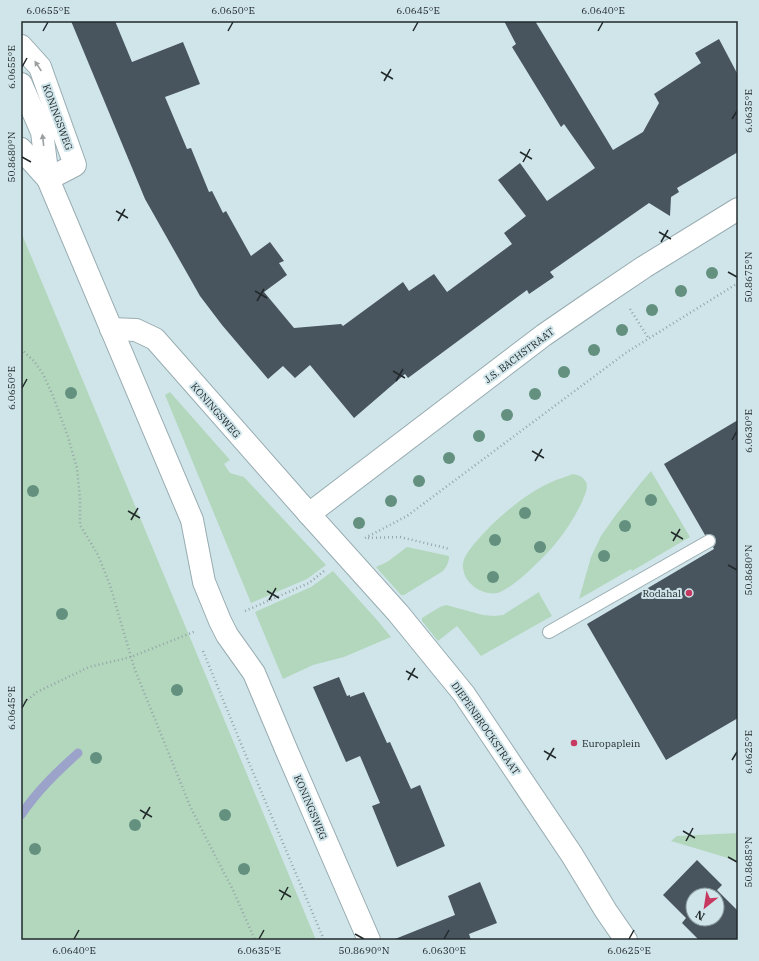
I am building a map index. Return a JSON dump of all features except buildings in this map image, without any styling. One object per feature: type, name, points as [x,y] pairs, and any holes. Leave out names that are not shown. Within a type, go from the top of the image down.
[{"type":"street","name":"KONINGSWEG","points":[[21,46],[40,67],[75,165],[48,179]]},
{"type":"street","name":"KONINGSWEG","points":[[21,84],[42,132],[48,179],[192,520],[204,582],[227,635],[254,673],[369,940]]},
{"type":"street","name":"KONINGSWEG","points":[[21,149],[48,179]]},
{"type":"street","name":"J.S. BACHSTRAAT","points":[[309,514],[544,335],[615,286],[738,209]]},
{"type":"street","name":"KONINGSWEG","points":[[111,329],[136,330],[155,339],[309,514]]},
{"type":"street","name":"DIEPENBROCKSTRAAT","points":[[309,514],[398,613],[464,694],[572,855],[606,911],[626,940]]},
{"type":"street","name":"KONINGSWEG","points":[[192,520],[193,585],[201,631],[216,639],[254,673]]},
{"type":"lane","points":[[549,632],[709,541]]},
{"type":"path","points":[[450,549],[400,537],[365,538],[407,516],[627,352],[738,283]]},
{"type":"path","points":[[615,286],[649,339]]},
{"type":"path","points":[[21,349],[34,361],[43,374],[53,396],[68,437],[77,468],[80,499],[80,525],[98,555],[110,584],[131,657],[190,806],[255,940]]},
{"type":"path","points":[[253,608],[309,583],[329,568]]},
{"type":"path","points":[[21,705],[37,692],[89,667],[131,657],[201,631]]},
{"type":"path","points":[[203,650],[324,940]]},
{"type":"green space","points":[[21,232],[316,940],[21,940]]},
{"type":"green space","points":[[170,392],[230,460],[224,464],[230,473],[244,477],[326,565],[307,579],[251,603],[165,395]]},
{"type":"green space","points":[[651,471],[690,537],[632,571],[631,569],[579,599],[591,557],[601,536]]},
{"type":"green space","points":[[573,474],[581,476],[585,480],[587,484],[586,492],[572,521],[553,546],[524,575],[510,587],[501,592],[484,592],[473,586],[465,576],[463,563],[468,552],[481,536],[506,512],[536,490],[556,480]]},
{"type":"green space","points":[[407,547],[449,556],[449,558],[448,564],[443,571],[404,595],[401,595],[376,567],[387,562]]},
{"type":"green space","points":[[333,571],[391,637],[344,657],[313,665],[283,679],[255,612],[311,587]]},
{"type":"green space","points":[[539,592],[552,616],[481,656],[457,626],[438,641],[422,621],[422,618],[446,605],[483,615],[503,615]]},
{"type":"green space","points":[[738,833],[738,861],[671,841],[677,836]]},
{"type":"waterway","points":[[21,815],[48,782],[78,753]]},
{"type":"place","name":"Rodahal","points":[[689,593]]},
{"type":"place","name":"Europaplein","points":[[574,743]]}]
